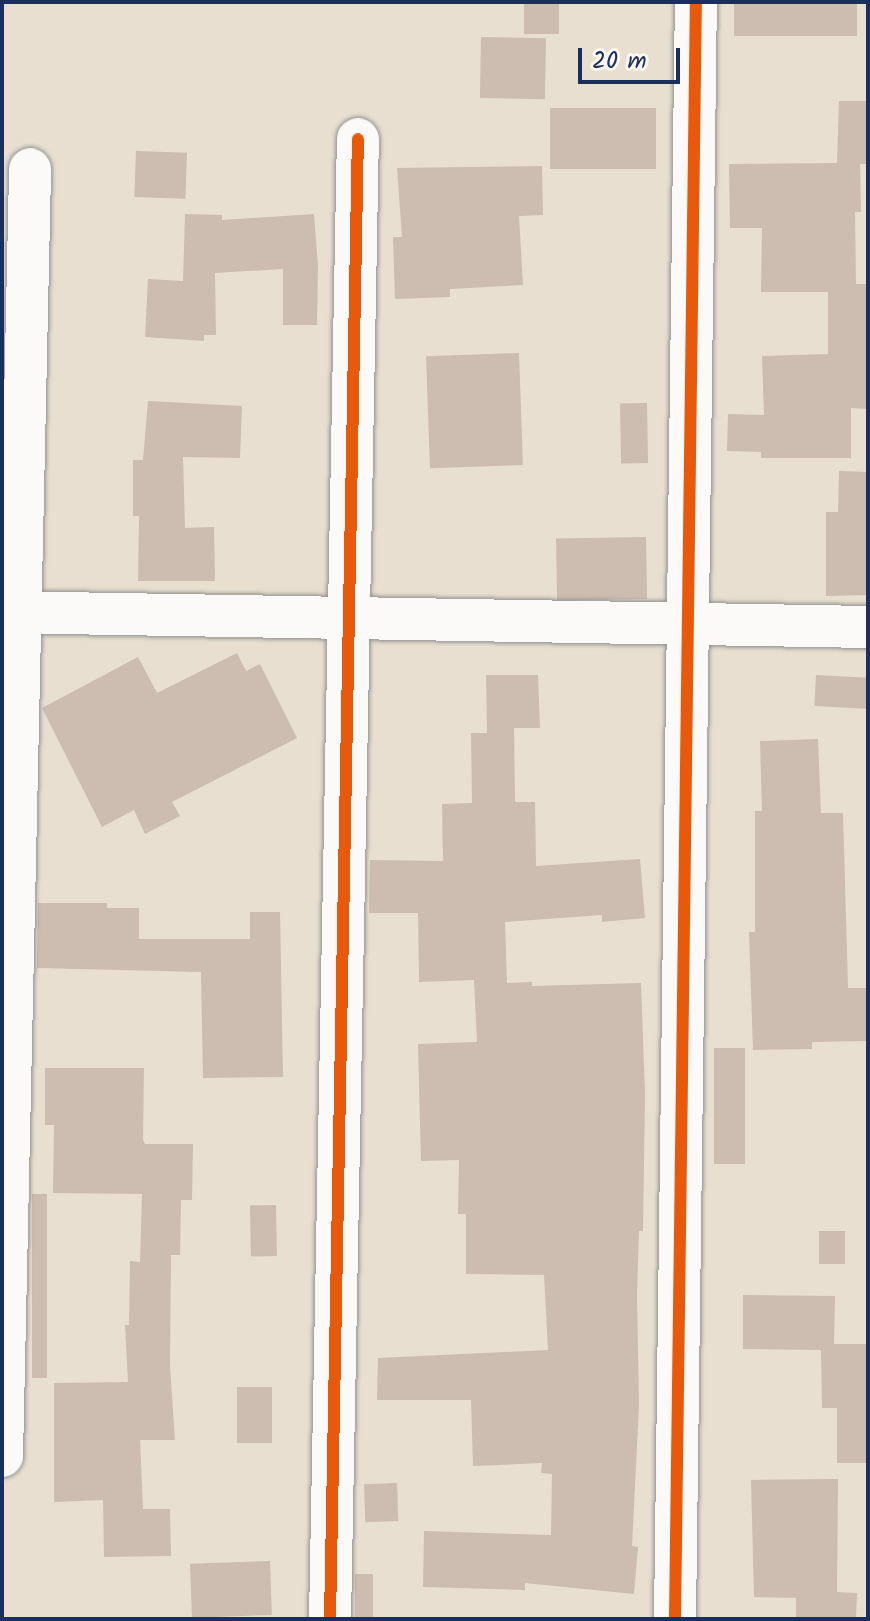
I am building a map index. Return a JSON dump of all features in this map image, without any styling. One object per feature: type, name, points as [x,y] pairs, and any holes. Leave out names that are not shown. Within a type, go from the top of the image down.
[{"type":"street","points":[[675,1619],[696,2]]},
{"type":"street","points":[[330,1619],[358,139]]},
{"type":"street","points":[[2,1456],[12,612],[30,169]]},
{"type":"street","points":[[12,612],[868,627]]},
{"type":"building","points":[[524,2],[559,2],[559,34],[524,34]]},
{"type":"building","points":[[734,2],[857,2],[857,36],[734,36]]},
{"type":"building","points":[[481,37],[546,38],[545,99],[480,98]]},
{"type":"building","points":[[839,101],[868,101],[868,164],[860,164],[861,212],[855,212],[856,284],[868,284],[868,409],[851,408],[851,458],[761,458],[761,452],[727,451],[728,414],[764,415],[762,356],[828,354],[828,292],[761,292],[762,228],[730,228],[729,164],[837,163]]},
{"type":"building","points":[[550,108],[656,108],[656,169],[550,169]]},
{"type":"building","points":[[136,151],[187,153],[185,199],[134,197]]},
{"type":"building","points":[[542,166],[543,215],[519,216],[523,285],[450,289],[450,297],[395,299],[393,237],[402,237],[397,168]]},
{"type":"building","points":[[185,214],[222,215],[222,220],[314,214],[318,267],[317,325],[283,325],[283,269],[215,273],[216,335],[204,335],[204,341],[145,337],[148,279],[183,281]]},
{"type":"building","points":[[519,353],[523,465],[430,468],[426,356]]},
{"type":"building","points":[[148,401],[242,406],[240,458],[183,457],[185,528],[214,527],[215,581],[138,581],[139,516],[133,516],[133,460],[143,460]]},
{"type":"building","points":[[620,403],[647,403],[648,463],[621,463]]},
{"type":"building","points":[[839,471],[868,472],[868,595],[826,596],[826,512],[838,512]]},
{"type":"building","points":[[646,537],[647,599],[557,601],[556,539]]},
{"type":"building","points":[[237,653],[246,671],[260,664],[297,738],[172,802],[180,816],[145,834],[134,810],[102,827],[42,708],[138,657],[157,693]]},
{"type":"building","points":[[486,675],[538,675],[540,728],[514,728],[515,802],[535,802],[536,866],[640,859],[645,918],[602,922],[602,915],[505,922],[507,983],[532,982],[532,986],[641,983],[645,1094],[643,1231],[639,1231],[637,1294],[639,1406],[632,1546],[638,1547],[634,1594],[525,1583],[525,1590],[423,1587],[424,1531],[551,1535],[552,1474],[541,1473],[542,1463],[473,1466],[471,1400],[377,1400],[378,1358],[548,1350],[544,1275],[466,1274],[466,1214],[458,1214],[459,1160],[421,1161],[418,1044],[477,1042],[474,980],[419,982],[418,913],[369,913],[370,860],[443,861],[442,804],[472,803],[471,733],[487,733]]},
{"type":"building","points":[[816,675],[868,678],[866,709],[814,706]]},
{"type":"building","points":[[818,739],[821,813],[843,813],[848,988],[868,988],[868,1041],[812,1042],[812,1049],[753,1050],[749,932],[755,932],[755,811],[762,811],[760,741]]},
{"type":"building","points":[[38,903],[107,903],[107,908],[139,908],[139,939],[250,939],[250,912],[280,912],[283,1077],[203,1078],[201,972],[37,968]]},
{"type":"building","points":[[714,1048],[745,1048],[745,1164],[714,1164]]},
{"type":"building","points":[[45,1068],[144,1068],[145,1144],[193,1144],[192,1200],[181,1200],[180,1255],[171,1255],[170,1366],[175,1440],[140,1440],[143,1509],[170,1509],[171,1556],[104,1557],[103,1500],[54,1502],[54,1383],[128,1382],[125,1325],[129,1325],[130,1261],[140,1262],[142,1194],[53,1193],[54,1125],[45,1125]]},
{"type":"building","points":[[32,1194],[47,1194],[47,1378],[32,1378]]},
{"type":"building","points":[[250,1205],[276,1205],[277,1256],[251,1256]]},
{"type":"building","points":[[819,1231],[845,1231],[845,1264],[819,1264]]},
{"type":"building","points":[[743,1295],[835,1296],[834,1344],[868,1344],[868,1463],[837,1463],[837,1408],[822,1408],[821,1350],[743,1349]]},
{"type":"building","points":[[237,1387],[272,1387],[272,1443],[237,1443]]},
{"type":"building","points":[[838,1479],[837,1592],[857,1593],[856,1619],[796,1619],[796,1598],[754,1597],[751,1480]]},
{"type":"building","points":[[397,1483],[398,1521],[365,1522],[364,1484]]},
{"type":"building","points":[[270,1561],[272,1615],[192,1618],[190,1564]]},
{"type":"building","points":[[355,1574],[373,1574],[373,1619],[355,1619]]},
{"type":"cycle path","points":[[675,1619],[696,2]]},
{"type":"cycle path","points":[[330,1619],[358,139]]}]
